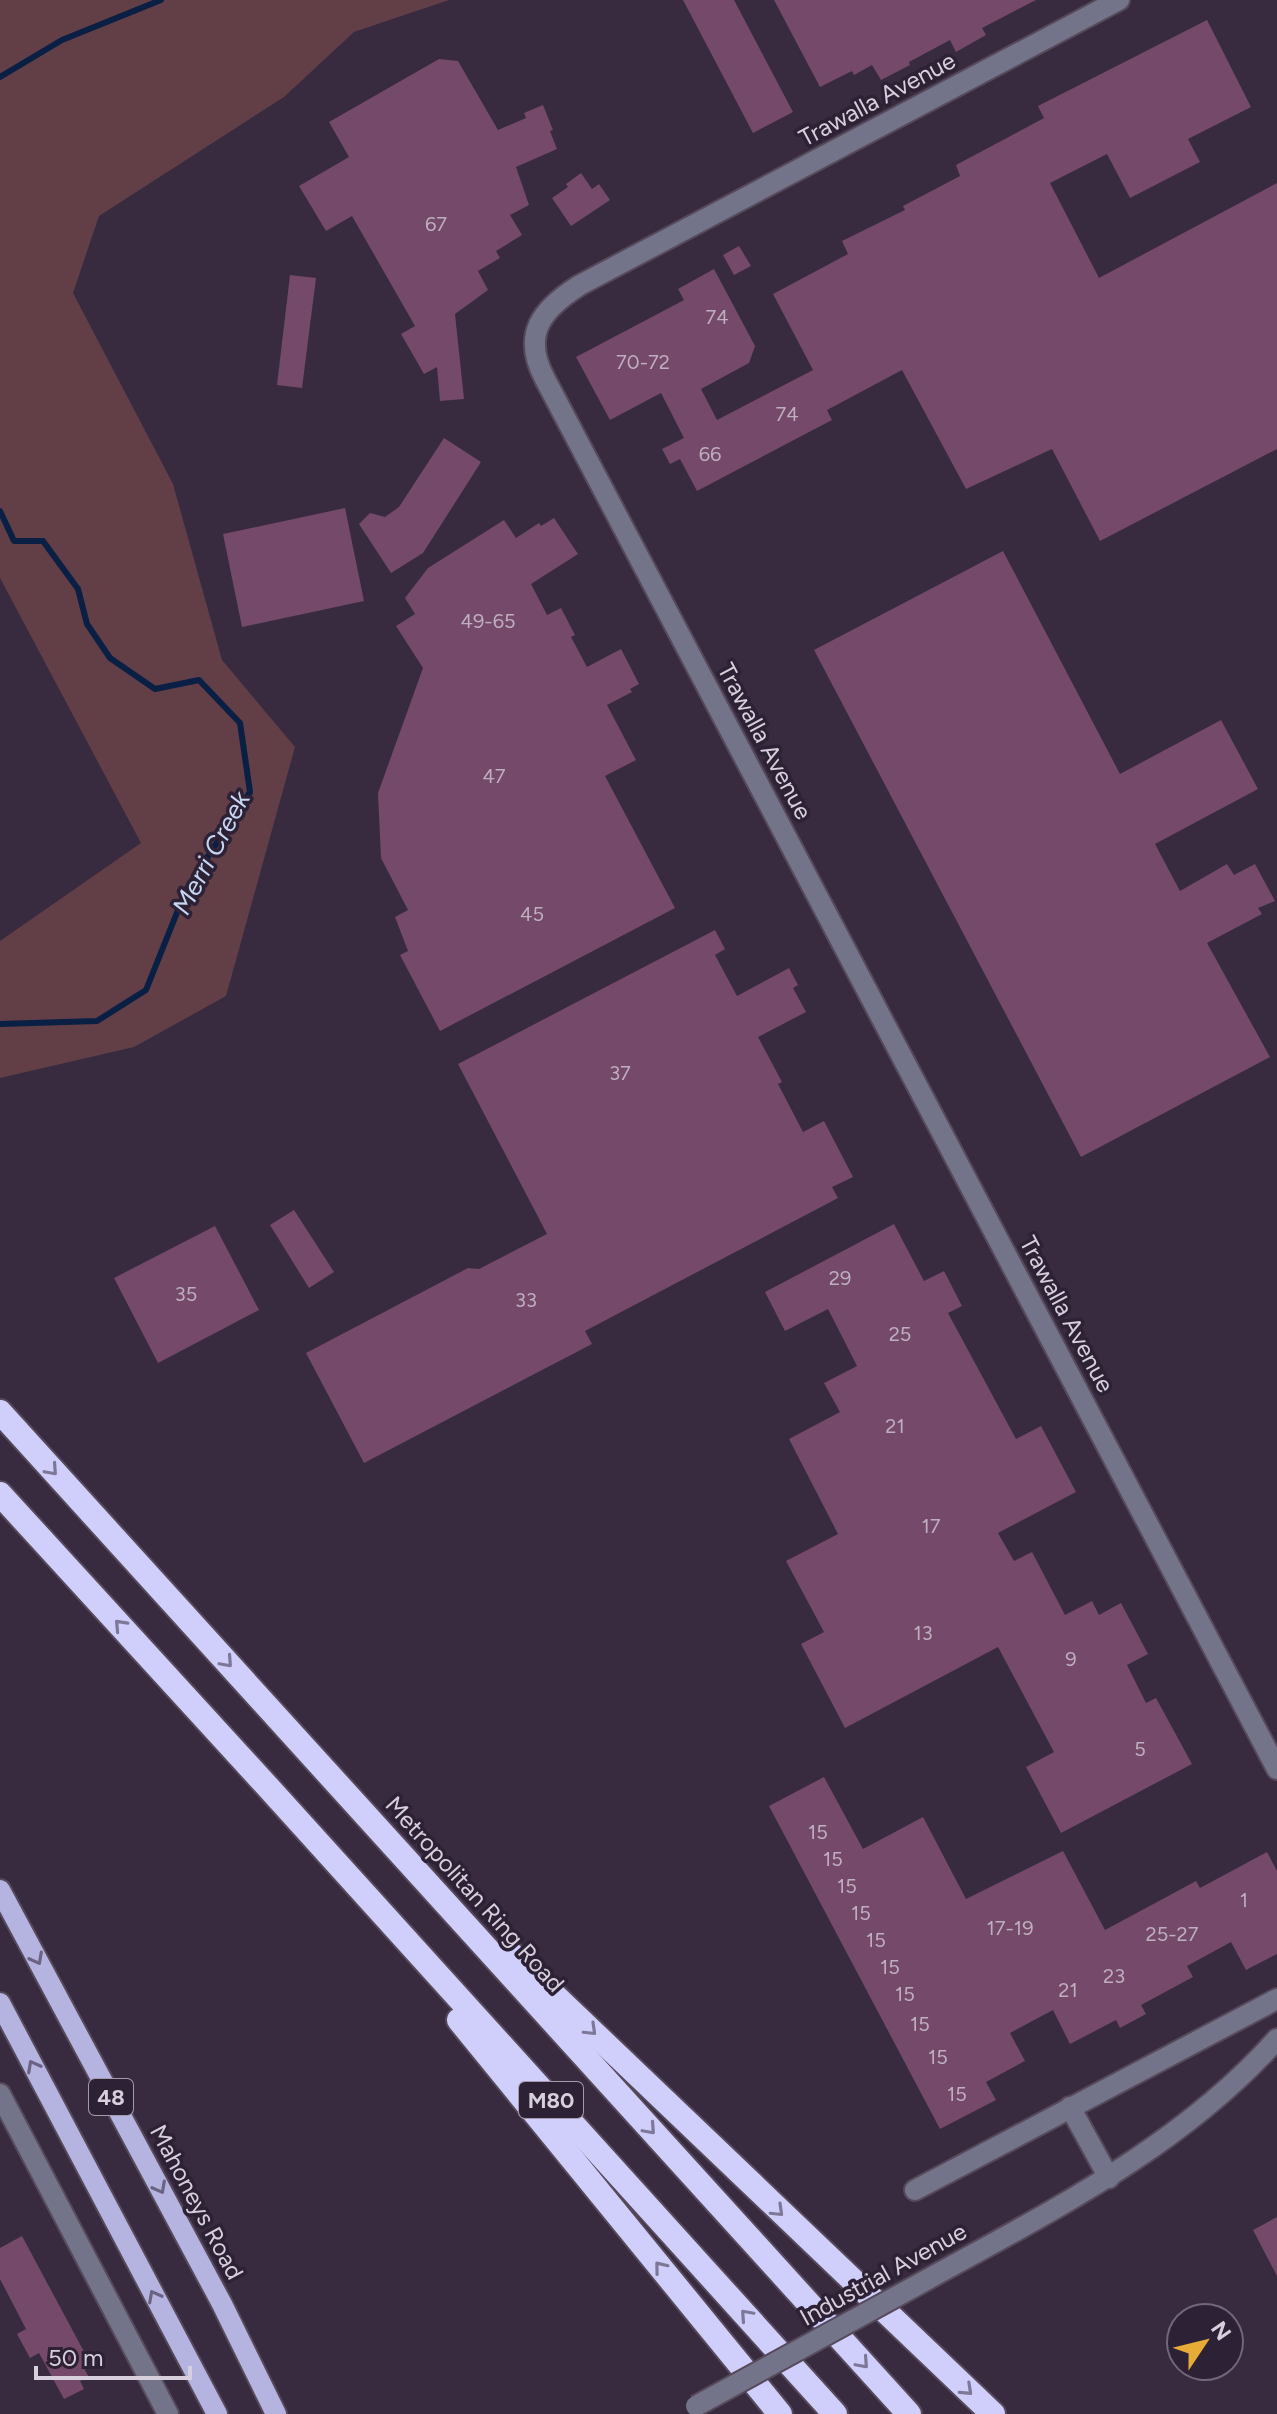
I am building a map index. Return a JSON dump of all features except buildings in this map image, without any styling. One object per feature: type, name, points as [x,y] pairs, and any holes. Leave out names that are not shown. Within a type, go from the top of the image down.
[{"type":"highway","name":"Metropolitan Ring Road","points":[[0,1412],[909,2414]]},
{"type":"highway","name":"M80","points":[[0,1494],[835,2414]]},
{"type":"highway","points":[[267,1786],[780,2414]]},
{"type":"highway","points":[[353,1802],[993,2414]]},
{"type":"main road","name":"Mahoneys Road","points":[[0,1890],[222,2304],[274,2413]]},
{"type":"main road","name":"48","points":[[0,2003],[217,2414]]},
{"type":"street","name":"Trawalla Avenue","points":[[1119,0],[580,285],[546,310],[536,331],[535,352],[537,365],[1277,1769]]},
{"type":"street","points":[[915,2190],[1277,1999]]},
{"type":"street","name":"Industrial Avenue","points":[[689,2410],[1109,2178],[1203,2109],[1277,2039]]},
{"type":"street","points":[[0,2094],[168,2414]]},
{"type":"street","points":[[1070,2107],[1109,2178]]},
{"type":"shaded area","points":[[0,0],[449,0],[354,32],[284,97],[99,216],[73,293],[173,484],[222,660],[295,747],[226,996],[134,1047],[0,1078],[0,941],[141,843],[0,578]]},
{"type":"waterway","name":"Merri Creek","points":[[0,77],[62,40],[161,0]]},
{"type":"waterway","name":"Merri Creek","points":[[0,511],[14,541],[43,541],[78,589],[87,624],[110,658],[155,689],[199,680],[240,723],[250,792],[186,890],[146,990],[97,1021],[0,1024]]}]
